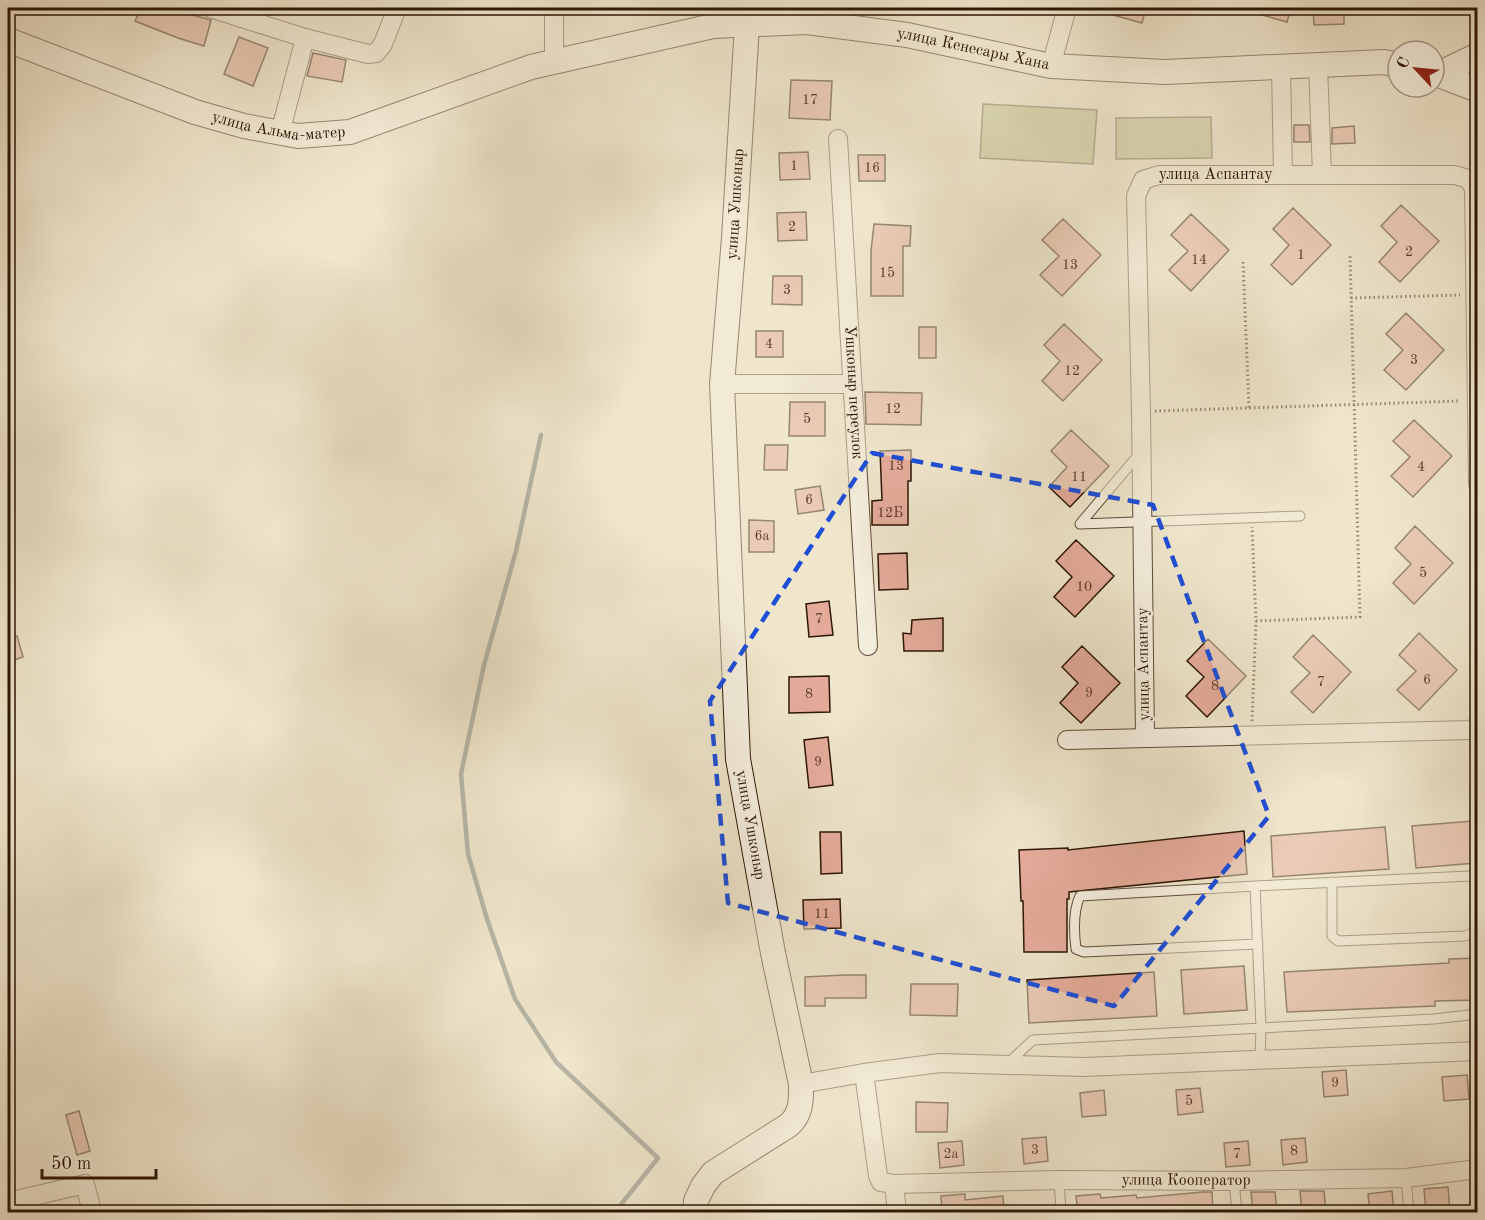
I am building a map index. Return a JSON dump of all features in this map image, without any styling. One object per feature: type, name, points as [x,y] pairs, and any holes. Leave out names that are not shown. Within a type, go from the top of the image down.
[{"type":"street","points":[[210,8],[305,38],[368,54],[376,53],[382,44],[397,8]]},
{"type":"street","points":[[554,8],[554,61]]},
{"type":"street","points":[[1051,66],[1067,8]]},
{"type":"street","name":"улица Кенесары Хана","points":[[554,61],[712,27],[807,22],[896,34],[1051,66],[1165,72],[1386,62]]},
{"type":"street","name":"улица Ушконыр","points":[[695,1212],[696,1201],[703,1186],[713,1173],[796,1118],[801,1105],[801,1084],[773,953],[738,759],[722,384],[734,238],[747,25]]},
{"type":"street","points":[[280,133],[305,38]]},
{"type":"street","name":"улица Альма-матер","points":[[8,40],[195,112],[244,126],[298,136],[350,132],[531,67],[554,61]]},
{"type":"street","points":[[1446,69],[1478,54]]},
{"type":"street","points":[[1318,65],[1322,174]]},
{"type":"street","points":[[1281,67],[1283,175]]},
{"type":"street","points":[[1446,78],[1478,90]]},
{"type":"street","name":"Ушконыр переулок","points":[[838,139],[868,646]]},
{"type":"street","name":"улица Аспантау","points":[[1145,738],[1136,196],[1143,180],[1159,175],[1322,174],[1455,175],[1468,179],[1474,188],[1478,484]]},
{"type":"street","points":[[722,384],[852,384]]},
{"type":"street","name":"улица Аспантау","points":[[1067,740],[1470,730],[1478,726]]},
{"type":"street","points":[[801,1084],[940,1063],[1084,1067],[1478,1052]]},
{"type":"street","points":[[864,1073],[878,1176],[881,1182],[894,1184],[897,1212]]},
{"type":"street","name":"улица Кооператор","points":[[894,1184],[1059,1180],[1234,1181],[1406,1178],[1478,1169]]},
{"type":"street","points":[[8,1202],[85,1184],[92,1212]]},
{"type":"lane","points":[[1142,452],[1080,524],[1300,516]]},
{"type":"lane","points":[[1258,944],[1084,952],[1076,949],[1077,903],[1080,896],[1332,882],[1470,876],[1478,884]]},
{"type":"lane","points":[[1332,882],[1332,936],[1338,941],[1465,936],[1475,932],[1478,928]]},
{"type":"lane","points":[[1255,886],[1261,1028],[1260,1060]]},
{"type":"lane","points":[[1007,1064],[1033,1040],[1434,1019],[1478,1014]]},
{"type":"lane","points":[[1406,1178],[1409,1212]]},
{"type":"lane","points":[[1059,1180],[1061,1212]]},
{"type":"lane","points":[[1234,1181],[1237,1212]]},
{"type":"path","points":[[1256,621],[1360,617],[1350,254]]},
{"type":"path","points":[[1243,262],[1249,408]]},
{"type":"path","points":[[1351,298],[1474,294]]},
{"type":"path","points":[[1141,412],[1476,400]]},
{"type":"path","points":[[1251,518],[1256,621],[1251,735]]},
{"type":"highlighted area","points":[[872,453],[1153,505],[1269,816],[1114,1006],[728,903],[710,701]]},
{"type":"green space","points":[[983,104],[1097,110],[1093,164],[980,158]]},
{"type":"green space","points":[[1211,117],[1212,158],[1116,159],[1116,118]]},
{"type":"building","points":[[141,8],[167,8],[211,20],[204,46],[135,21]]},
{"type":"building","points":[[1098,8],[1146,8],[1142,23],[1098,11]]},
{"type":"building","points":[[1248,8],[1291,8],[1287,22],[1248,11]]},
{"type":"building","points":[[1313,8],[1344,8],[1344,24],[1314,25]]},
{"type":"building","points":[[239,37],[268,48],[253,86],[224,74]]},
{"type":"building","points":[[313,53],[346,60],[342,82],[307,76]]},
{"type":"building","points":[[791,80],[832,81],[830,120],[789,118]]},
{"type":"building","points":[[1294,125],[1309,125],[1310,142],[1294,142]]},
{"type":"building","points":[[1354,126],[1355,143],[1332,144],[1332,128]]},
{"type":"building","points":[[808,152],[810,179],[780,180],[779,153]]},
{"type":"building","points":[[858,155],[885,155],[885,181],[859,181]]},
{"type":"building","points":[[1401,205],[1439,241],[1400,282],[1379,262],[1397,242],[1381,226]]},
{"type":"building","points":[[1293,208],[1331,245],[1292,285],[1271,265],[1289,245],[1273,229]]},
{"type":"building","points":[[806,212],[807,240],[778,241],[777,213]]},
{"type":"building","points":[[1191,214],[1229,250],[1191,291],[1169,270],[1188,251],[1171,235]]},
{"type":"building","points":[[1063,219],[1101,255],[1062,296],[1040,275],[1059,256],[1042,240]]},
{"type":"building","points":[[874,224],[911,226],[910,246],[903,246],[903,296],[871,296],[871,251]]},
{"type":"building","points":[[773,276],[802,276],[802,305],[772,304]]},
{"type":"building","points":[[1406,313],[1444,350],[1406,390],[1384,370],[1403,350],[1386,334]]},
{"type":"building","points":[[1064,324],[1102,360],[1063,401],[1042,381],[1060,361],[1044,345]]},
{"type":"building","points":[[919,327],[936,327],[936,358],[919,358]]},
{"type":"building","points":[[756,331],[783,331],[783,357],[756,357]]},
{"type":"building","points":[[865,392],[922,393],[921,425],[866,424]]},
{"type":"building","points":[[790,402],[825,402],[825,436],[789,436]]},
{"type":"building","points":[[1414,420],[1452,456],[1413,497],[1391,476],[1410,457],[1393,441]]},
{"type":"building","points":[[1071,430],[1109,466],[1070,507],[1049,487],[1067,467],[1051,451]]},
{"type":"building","points":[[765,445],[788,445],[787,470],[764,470]]},
{"type":"building","points":[[911,450],[908,525],[872,525],[872,501],[882,500],[880,451]]},
{"type":"building","points":[[820,486],[824,510],[798,514],[795,490]]},
{"type":"building","points":[[749,520],[774,521],[774,552],[749,552]]},
{"type":"building","points":[[1415,526],[1453,563],[1414,604],[1393,583],[1411,564],[1395,548]]},
{"type":"building","points":[[1076,540],[1114,576],[1075,617],[1054,597],[1072,577],[1056,561]]},
{"type":"building","points":[[907,553],[908,589],[879,590],[878,554]]},
{"type":"building","points":[[829,601],[833,635],[809,637],[806,604]]},
{"type":"building","points":[[943,618],[943,651],[904,651],[903,633],[911,634],[912,620]]},
{"type":"building","points":[[1419,633],[1457,670],[1419,710],[1397,690],[1416,671],[1399,655]]},
{"type":"building","points":[[1313,635],[1351,672],[1313,713],[1291,692],[1310,673],[1293,657]]},
{"type":"building","points":[[17,636],[23,657],[8,662],[8,639]]},
{"type":"building","points":[[1208,639],[1246,676],[1207,717],[1186,696],[1204,677],[1187,661]]},
{"type":"building","points":[[1082,646],[1120,683],[1081,723],[1060,703],[1078,683],[1062,667]]},
{"type":"building","points":[[829,676],[830,712],[789,713],[789,677]]},
{"type":"building","points":[[828,737],[833,785],[809,788],[804,740]]},
{"type":"building","points":[[1473,821],[1476,863],[1416,868],[1412,826]]},
{"type":"building","points":[[1385,827],[1389,869],[1273,877],[1271,836]]},
{"type":"building","points":[[1244,831],[1247,874],[1069,892],[1067,952],[1024,952],[1019,850],[1068,848],[1068,850]]},
{"type":"building","points":[[820,832],[841,832],[842,873],[821,874]]},
{"type":"building","points":[[840,899],[841,928],[804,929],[803,900]]},
{"type":"building","points":[[1478,958],[1478,1000],[1435,1001],[1435,1006],[1287,1012],[1284,972],[1449,963],[1449,959]]},
{"type":"building","points":[[1244,966],[1247,1010],[1184,1014],[1181,970]]},
{"type":"building","points":[[1154,972],[1157,1016],[1029,1023],[1027,980]]},
{"type":"building","points":[[866,975],[866,998],[825,998],[825,1006],[805,1006],[805,977]]},
{"type":"building","points":[[911,984],[958,984],[957,1016],[910,1015]]},
{"type":"building","points":[[1346,1070],[1348,1095],[1324,1097],[1322,1072]]},
{"type":"building","points":[[1467,1075],[1469,1099],[1444,1101],[1442,1077]]},
{"type":"building","points":[[1200,1088],[1203,1112],[1178,1115],[1176,1090]]},
{"type":"building","points":[[1104,1090],[1106,1115],[1082,1117],[1080,1093]]},
{"type":"building","points":[[916,1102],[948,1103],[947,1132],[916,1132]]},
{"type":"building","points":[[79,1111],[90,1151],[77,1155],[66,1115]]},
{"type":"building","points":[[1046,1137],[1048,1161],[1024,1164],[1022,1139]]},
{"type":"building","points":[[1305,1138],[1307,1162],[1283,1165],[1281,1140]]},
{"type":"building","points":[[962,1141],[964,1165],[940,1168],[938,1143]]},
{"type":"building","points":[[1248,1141],[1250,1165],[1226,1167],[1224,1143]]},
{"type":"building","points":[[1448,1187],[1450,1211],[1426,1212],[1424,1189]]},
{"type":"building","points":[[1300,1191],[1324,1191],[1326,1212],[1302,1212]]},
{"type":"building","points":[[1392,1191],[1394,1212],[1370,1212],[1368,1194]]},
{"type":"building","points":[[1212,1192],[1213,1212],[1078,1212],[1076,1196],[1100,1194],[1101,1198],[1136,1195],[1137,1198]]},
{"type":"building","points":[[1251,1192],[1275,1192],[1277,1212],[1253,1212]]},
{"type":"building","points":[[965,1194],[965,1200],[1003,1196],[1004,1212],[942,1212],[941,1196]]},
{"type":"waterway","points":[[541,435],[516,551],[484,665],[461,774],[468,854],[487,919],[515,999],[556,1062],[658,1158],[615,1212]]}]
